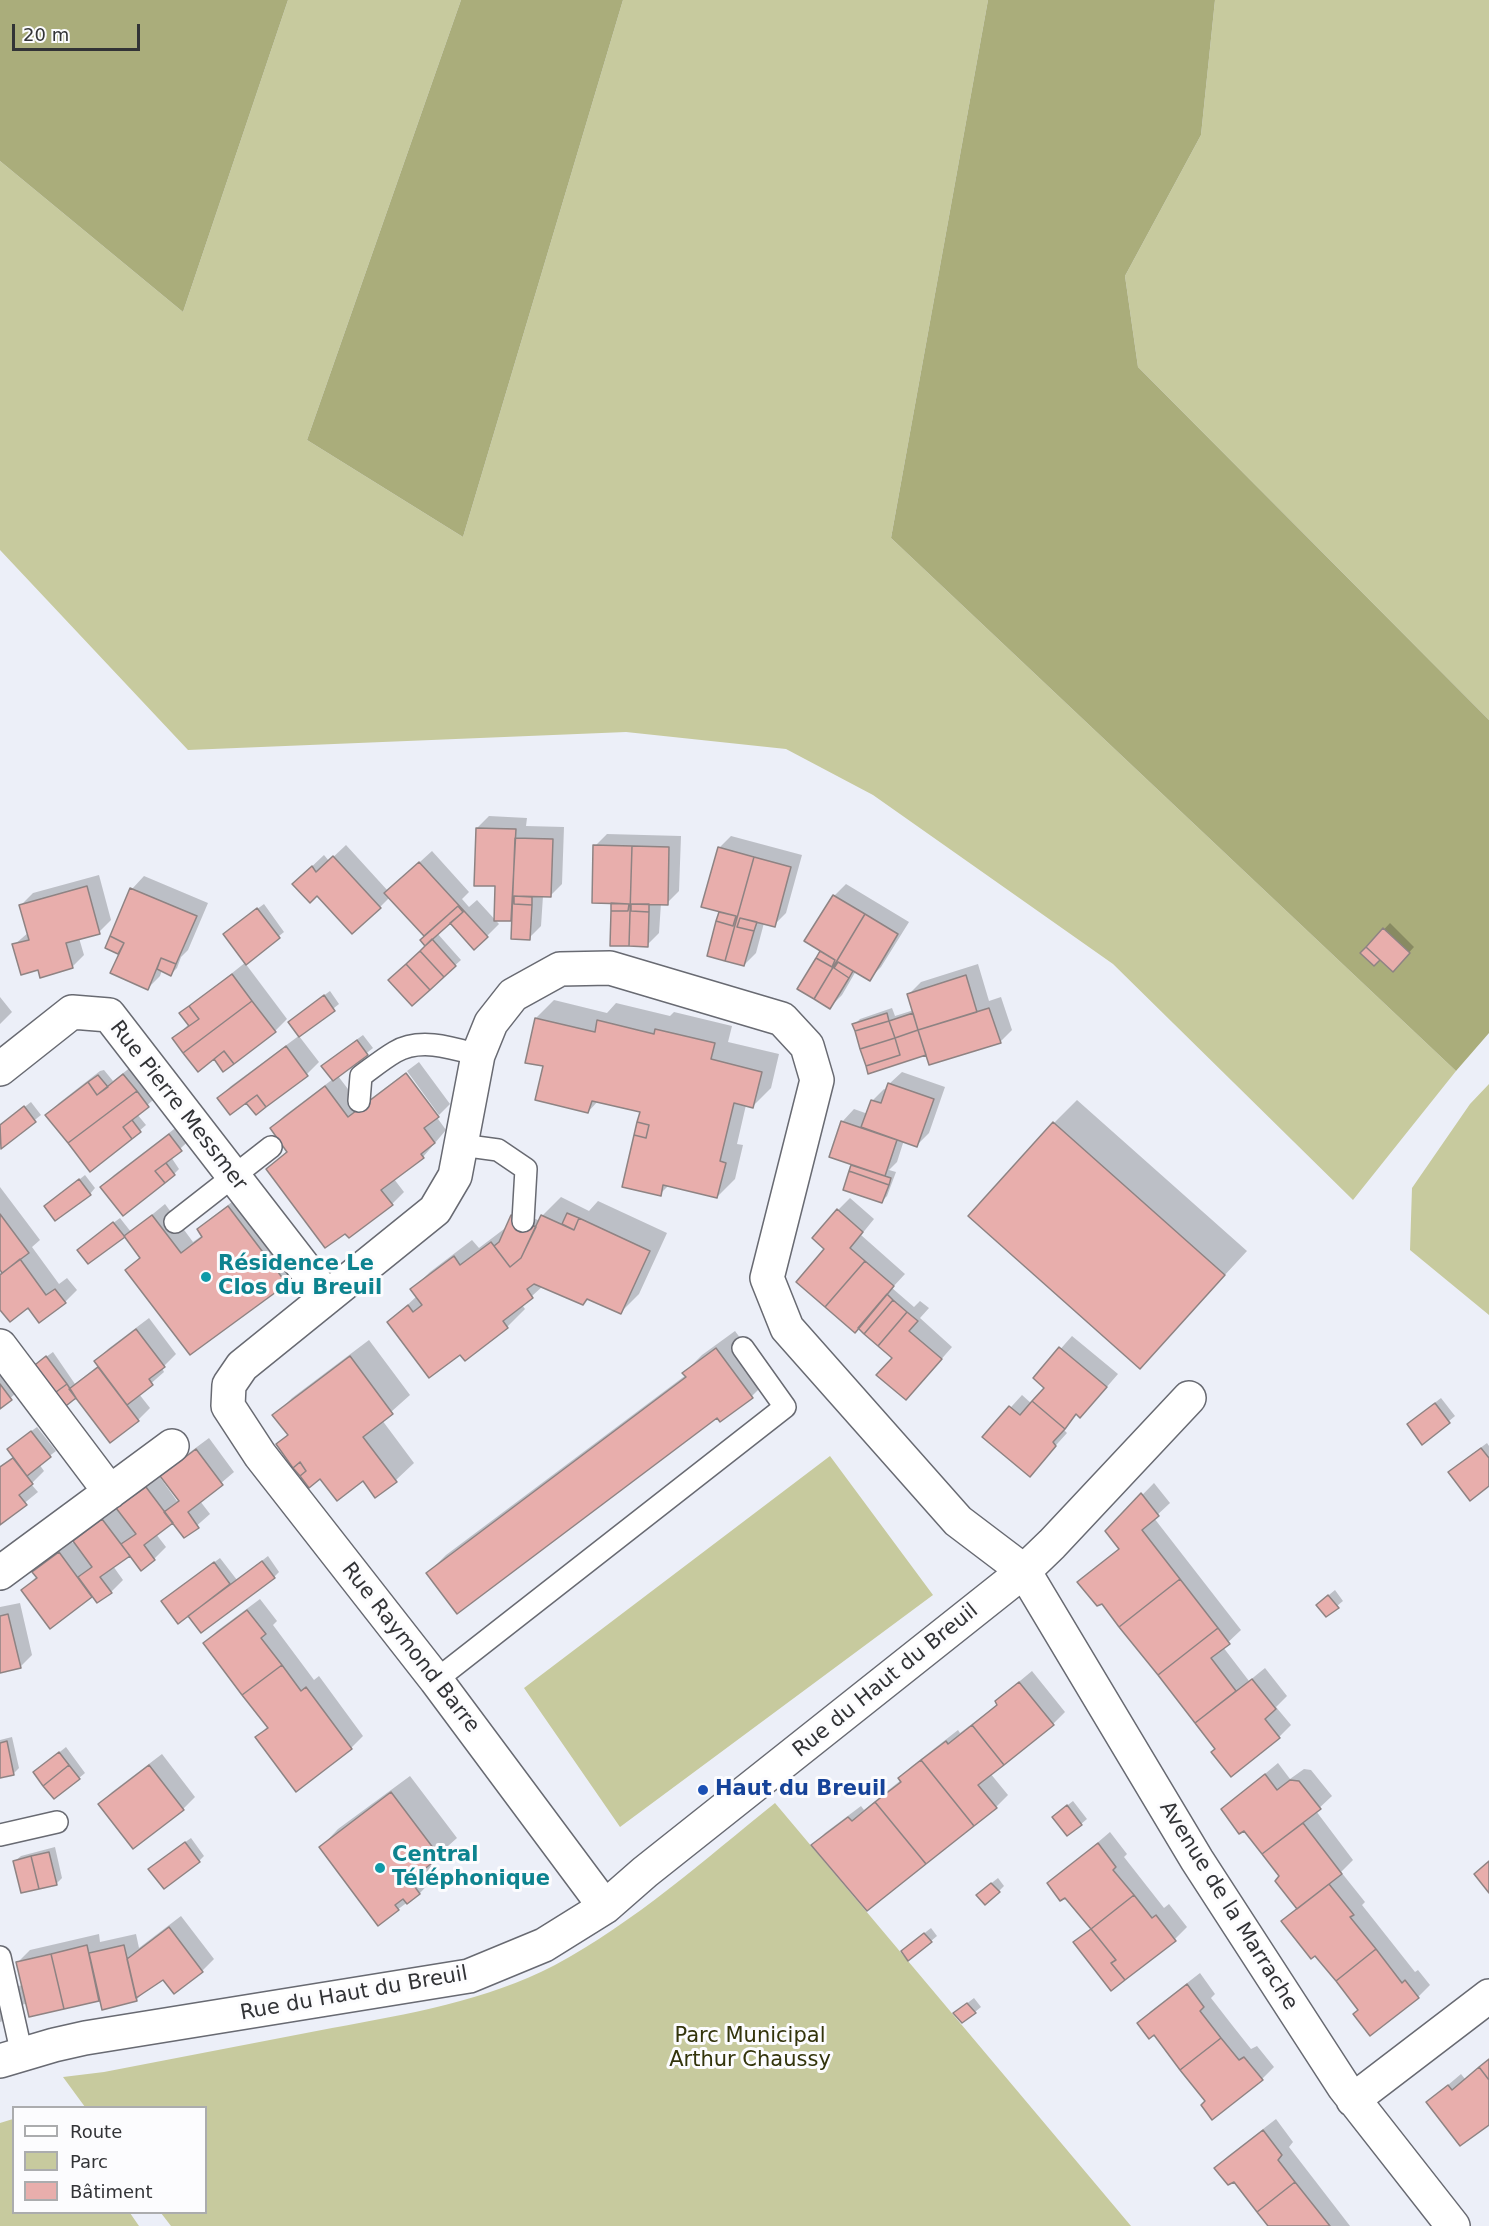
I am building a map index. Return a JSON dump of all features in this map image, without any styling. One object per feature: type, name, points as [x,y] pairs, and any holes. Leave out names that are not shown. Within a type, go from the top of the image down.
[{"type":"street","points":[[327,1297],[435,1210],[456,1176],[478,1055],[491,1023],[513,995],[560,969],[610,968],[782,1019],[807,1046],[817,1080],[767,1278],[787,1328],[958,1521],[1024,1571]]},
{"type":"street","name":"Rue Pierre Messmer","points":[[0,1069],[72,1012],[109,1015],[327,1297]]},
{"type":"street","name":"Rue Raymond Barre","points":[[327,1297],[242,1366],[229,1385],[228,1406],[296,1504],[436,1680],[605,1907]]},
{"type":"street","points":[[0,1346],[110,1492]]},
{"type":"street","name":"Rue du Haut du Breuil","points":[[11,2058],[85,2038],[469,1977],[544,1945],[605,1907],[645,1872],[1024,1571],[1189,1398]]},
{"type":"street","points":[[0,1573],[172,1446]]},
{"type":"street","name":"Avenue de la Marrache","points":[[1024,1571],[1197,1860],[1353,2100],[1453,2226]]},
{"type":"street","points":[[1353,2100],[1489,1996]]},
{"type":"lane","points":[[359,1101],[361,1076],[398,1050],[420,1046],[445,1046],[478,1055]]},
{"type":"lane","points":[[461,1145],[498,1150],[526,1169],[524,1221]]},
{"type":"lane","points":[[175,1222],[271,1147]]},
{"type":"lane","points":[[436,1680],[785,1407],[743,1348]]},
{"type":"lane","points":[[0,1835],[57,1822]]},
{"type":"lane","points":[[0,1957],[11,2058]]},
{"type":"green space","points":[[0,0],[288,0],[183,312],[0,161]]},
{"type":"green space","points":[[288,0],[461,0],[307,440],[463,537],[623,0],[988,0],[891,538],[1456,1071],[1353,1200],[1113,964],[873,795],[786,749],[626,732],[188,750],[0,550],[0,161],[183,312]]},
{"type":"green space","points":[[461,0],[623,0],[463,537],[307,440]]},
{"type":"green space","points":[[988,0],[1215,0],[1201,135],[1125,276],[1138,367],[1489,720],[1489,1033],[1456,1071],[891,538]]},
{"type":"green space","points":[[1215,0],[1489,0],[1489,720],[1138,367],[1125,276],[1201,135]]},
{"type":"green space","points":[[1489,1084],[1489,1315],[1410,1250],[1412,1188],[1470,1104]]},
{"type":"green space","points":[[830,1456],[933,1595],[620,1827],[524,1688]]},
{"type":"green space","name":"Parc Municipal Arthur Chaussy","points":[[775,1803],[1131,2226],[171,2226],[162,2214],[207,2214],[207,2106],[84,2106],[63,2077],[104,2072],[389,2017],[474,1997],[502,1988],[555,1965],[613,1930]]},
{"type":"green space","points":[[12,2119],[12,2214],[131,2214],[139,2226],[0,2226],[0,2123]]},
{"type":"building","points":[[476,828],[516,829],[511,921],[494,921],[495,886],[474,886]]},
{"type":"building","points":[[515,838],[553,839],[551,897],[514,896],[514,904],[532,905],[530,940],[511,939]]},
{"type":"building","points":[[593,845],[632,846],[629,946],[610,946],[611,911],[628,911],[629,904],[592,903]]},
{"type":"building","points":[[632,846],[669,847],[668,905],[631,904],[631,911],[649,912],[648,947],[629,946]]},
{"type":"building","points":[[718,847],[754,857],[725,961],[707,956],[716,921],[733,926],[736,916],[701,907]]},
{"type":"building","points":[[333,856],[381,908],[352,934],[317,896],[310,903],[292,884],[312,866],[316,872]]},
{"type":"building","points":[[754,857],[791,867],[775,927],[740,918],[737,927],[754,931],[744,966],[725,961]]},
{"type":"building","points":[[419,862],[488,937],[474,950],[450,923],[463,912],[458,906],[424,936],[384,893]]},
{"type":"building","points":[[87,886],[100,934],[66,943],[73,968],[40,978],[38,970],[21,975],[12,944],[29,940],[19,905]]},
{"type":"building","points":[[130,888],[197,916],[176,964],[161,958],[148,990],[110,973],[124,943],[110,936]]},
{"type":"building","points":[[833,895],[865,914],[814,999],[797,989],[816,958],[832,967],[835,960],[804,941]]},
{"type":"building","points":[[514,896],[532,897],[532,905],[514,904]]},
{"type":"building","points":[[611,903],[629,904],[628,911],[611,911]]},
{"type":"building","points":[[631,904],[649,904],[649,912],[631,911]]},
{"type":"building","points":[[458,906],[463,912],[425,946],[420,940]]},
{"type":"building","points":[[257,908],[280,938],[246,965],[223,934]]},
{"type":"building","points":[[719,912],[736,916],[733,926],[716,921]]},
{"type":"building","points":[[865,914],[898,934],[870,981],[838,962],[834,968],[849,978],[830,1009],[814,999]]},
{"type":"building","points":[[740,918],[757,922],[754,931],[737,927]]},
{"type":"building","points":[[1383,928],[1410,953],[1393,972],[1366,947]]},
{"type":"building","points":[[110,936],[124,943],[118,954],[105,948]]},
{"type":"building","points":[[432,939],[456,966],[444,977],[420,951]]},
{"type":"building","points":[[1366,947],[1380,960],[1374,966],[1360,953]]},
{"type":"building","points":[[420,951],[444,977],[430,990],[406,964]]},
{"type":"building","points":[[820,951],[835,960],[832,967],[816,958]]},
{"type":"building","points":[[161,958],[176,964],[171,976],[157,969]]},
{"type":"building","points":[[838,962],[853,971],[849,978],[834,968]]},
{"type":"building","points":[[406,964],[430,990],[412,1006],[388,980]]},
{"type":"building","points":[[232,974],[252,1001],[183,1053],[172,1038],[199,1019],[189,1006]]},
{"type":"building","points":[[966,975],[977,1012],[918,1030],[907,994]]},
{"type":"building","points":[[324,995],[335,1011],[299,1037],[288,1022]]},
{"type":"building","points":[[252,1001],[276,1032],[234,1064],[224,1051],[198,1072],[183,1053]]},
{"type":"building","points":[[189,1006],[199,1019],[189,1026],[179,1013]]},
{"type":"building","points":[[989,1008],[1001,1043],[929,1065],[918,1030]]},
{"type":"building","points":[[887,1013],[889,1021],[855,1031],[852,1024]]},
{"type":"building","points":[[913,1013],[918,1030],[895,1038],[889,1021]]},
{"type":"building","points":[[535,1018],[595,1032],[597,1020],[654,1034],[655,1029],[715,1043],[711,1059],[762,1072],[753,1108],[734,1103],[720,1161],[726,1163],[717,1198],[663,1185],[661,1196],[622,1187],[634,1135],[646,1138],[649,1125],[637,1122],[640,1112],[592,1101],[588,1113],[535,1100],[543,1066],[525,1063]]},
{"type":"building","points":[[889,1021],[895,1038],[860,1049],[855,1031]]},
{"type":"building","points":[[918,1030],[926,1055],[868,1074],[866,1066],[900,1055],[895,1038]]},
{"type":"building","points":[[895,1038],[900,1055],[866,1066],[860,1049]]},
{"type":"building","points":[[357,1040],[368,1055],[333,1081],[321,1066]]},
{"type":"building","points":[[286,1046],[308,1076],[266,1107],[257,1095],[230,1115],[217,1098]]},
{"type":"building","points":[[224,1051],[234,1064],[223,1072],[214,1059]]},
{"type":"building","points":[[406,1073],[439,1117],[424,1128],[435,1143],[421,1154],[424,1158],[381,1190],[393,1205],[349,1238],[345,1234],[325,1248],[266,1169],[287,1152],[270,1128],[325,1086],[348,1117]]},
{"type":"building","points":[[123,1074],[137,1091],[68,1143],[45,1115],[88,1082],[97,1095]]},
{"type":"building","points":[[98,1075],[108,1087],[97,1095],[88,1082]]},
{"type":"building","points":[[888,1083],[934,1099],[917,1147],[861,1127],[871,1100],[881,1103]]},
{"type":"building","points":[[137,1091],[149,1107],[123,1127],[132,1139],[90,1172],[68,1143]]},
{"type":"building","points":[[257,1095],[266,1107],[256,1115],[246,1103]]},
{"type":"building","points":[[24,1106],[36,1122],[1,1149],[0,1125]]},
{"type":"building","points":[[132,1120],[141,1132],[132,1139],[123,1127]]},
{"type":"building","points":[[841,1121],[897,1140],[885,1176],[829,1157]]},
{"type":"building","points":[[637,1122],[649,1125],[646,1138],[634,1135]]},
{"type":"building","points":[[1053,1122],[1225,1275],[1140,1369],[968,1216]]},
{"type":"building","points":[[169,1134],[182,1151],[155,1171],[165,1183],[123,1216],[100,1187]]},
{"type":"building","points":[[166,1163],[175,1175],[165,1183],[155,1171]]},
{"type":"building","points":[[851,1165],[891,1178],[889,1185],[849,1171]]},
{"type":"building","points":[[849,1171],[889,1185],[882,1203],[843,1190]]},
{"type":"building","points":[[79,1179],[91,1195],[55,1221],[44,1206]]},
{"type":"building","name":"Résidence Le Clos du Breuil","points":[[228,1206],[287,1284],[190,1355],[125,1270],[140,1258],[124,1236],[152,1215],[181,1253],[202,1237],[197,1229]]},
{"type":"building","points":[[837,1209],[863,1232],[850,1248],[865,1261],[825,1307],[796,1282],[824,1249],[812,1238]]},
{"type":"building","points":[[567,1213],[579,1218],[574,1230],[562,1224]]},
{"type":"building","points":[[0,1214],[29,1253],[2,1273],[0,1270]]},
{"type":"building","points":[[511,1215],[536,1227],[521,1258],[510,1267],[494,1246],[499,1242]]},
{"type":"building","points":[[541,1215],[574,1230],[579,1218],[650,1251],[621,1314],[587,1299],[583,1305],[534,1284],[527,1289],[533,1298],[503,1321],[508,1328],[465,1361],[460,1355],[429,1378],[387,1322],[408,1305],[413,1312],[422,1305],[410,1289],[454,1256],[460,1265],[491,1242],[510,1267],[521,1258]]},
{"type":"building","points":[[113,1222],[125,1237],[88,1264],[77,1250]]},
{"type":"building","points":[[20,1259],[46,1295],[55,1289],[66,1303],[39,1323],[28,1308],[10,1322],[0,1310],[0,1275]]},
{"type":"building","points":[[865,1261],[894,1286],[855,1333],[825,1307]]},
{"type":"building","points":[[887,1294],[893,1300],[864,1334],[858,1328]]},
{"type":"building","points":[[893,1300],[907,1312],[878,1346],[864,1334]]},
{"type":"building","points":[[907,1312],[918,1321],[909,1331],[942,1359],[906,1400],[876,1375],[892,1358],[878,1346]]},
{"type":"building","points":[[136,1329],[165,1367],[149,1379],[153,1385],[127,1405],[94,1361]]},
{"type":"building","points":[[1059,1347],[1107,1387],[1080,1418],[1076,1414],[1065,1429],[1032,1401],[1044,1388],[1033,1378]]},
{"type":"building","points":[[716,1348],[753,1398],[720,1422],[717,1418],[457,1614],[426,1573],[686,1377],[682,1373]]},
{"type":"building","points":[[46,1356],[67,1384],[52,1395],[31,1368]]},
{"type":"building","points":[[350,1356],[393,1414],[363,1437],[397,1482],[375,1498],[363,1481],[337,1501],[320,1479],[309,1488],[300,1476],[306,1471],[300,1462],[293,1468],[276,1444],[288,1435],[272,1415]]},
{"type":"building","points":[[98,1367],[139,1421],[110,1443],[69,1389]]},
{"type":"building","points":[[0,1384],[12,1400],[0,1409]]},
{"type":"building","points":[[67,1384],[76,1398],[62,1409],[52,1395]]},
{"type":"building","points":[[1032,1401],[1065,1429],[1053,1442],[1056,1446],[1030,1477],[982,1437],[1009,1406],[1020,1415]]},
{"type":"building","points":[[1435,1403],[1450,1423],[1422,1445],[1407,1424]]},
{"type":"building","points":[[31,1431],[51,1457],[27,1476],[7,1449]]},
{"type":"building","points":[[1481,1448],[1489,1458],[1489,1486],[1470,1501],[1448,1472]]},
{"type":"building","points":[[196,1449],[223,1485],[188,1512],[199,1528],[184,1538],[164,1512],[179,1501],[160,1476]]},
{"type":"building","points":[[13,1458],[33,1484],[19,1495],[27,1505],[0,1525],[0,1467]]},
{"type":"building","points":[[300,1462],[306,1471],[300,1476],[293,1468]]},
{"type":"building","points":[[146,1487],[173,1523],[144,1545],[155,1560],[141,1571],[121,1544],[136,1534],[116,1508]]},
{"type":"building","points":[[1141,1493],[1159,1516],[1142,1530],[1180,1579],[1119,1627],[1102,1604],[1097,1606],[1077,1582],[1119,1549],[1105,1531]]},
{"type":"building","points":[[102,1519],[130,1556],[100,1577],[112,1593],[97,1603],[78,1577],[92,1567],[73,1541]]},
{"type":"building","points":[[59,1552],[92,1597],[50,1629],[21,1590],[37,1578],[32,1572]]},
{"type":"building","points":[[262,1561],[275,1578],[201,1633],[188,1616]]},
{"type":"building","points":[[214,1562],[230,1584],[178,1624],[161,1601]]},
{"type":"building","points":[[1180,1579],[1218,1628],[1158,1675],[1119,1627]]},
{"type":"building","points":[[1328,1595],[1339,1608],[1326,1617],[1316,1605]]},
{"type":"building","points":[[247,1610],[266,1634],[261,1638],[282,1665],[242,1695],[203,1643]]},
{"type":"building","points":[[8,1614],[21,1668],[0,1673],[0,1616]]},
{"type":"building","points":[[1218,1628],[1230,1644],[1211,1658],[1236,1691],[1195,1723],[1158,1675]]},
{"type":"building","points":[[282,1665],[301,1691],[306,1687],[352,1749],[296,1792],[255,1737],[268,1728],[242,1695]]},
{"type":"building","points":[[1252,1679],[1276,1709],[1265,1719],[1280,1738],[1231,1777],[1211,1752],[1215,1749],[1195,1723]]},
{"type":"building","points":[[1019,1682],[1054,1725],[1004,1765],[972,1725],[997,1705],[995,1701]]},
{"type":"building","points":[[972,1725],[1004,1765],[978,1785],[997,1808],[974,1826],[921,1760],[946,1741],[948,1744]]},
{"type":"building","points":[[7,1741],[14,1775],[0,1778],[0,1743]]},
{"type":"building","points":[[59,1752],[69,1765],[43,1786],[33,1772]]},
{"type":"building","points":[[921,1760],[974,1826],[926,1864],[875,1802],[901,1782],[898,1778]]},
{"type":"building","points":[[69,1765],[80,1779],[54,1799],[43,1786]]},
{"type":"building","points":[[149,1765],[184,1810],[133,1849],[98,1804]]},
{"type":"building","points":[[1265,1774],[1277,1790],[1290,1780],[1299,1781],[1321,1809],[1262,1854],[1244,1831],[1239,1834],[1221,1809]]},
{"type":"building","name":"Central Téléphonique","points":[[391,1792],[440,1857],[410,1880],[420,1894],[407,1904],[403,1899],[395,1905],[399,1910],[378,1926],[319,1847]]},
{"type":"building","points":[[875,1802],[926,1864],[867,1911],[811,1845],[848,1817],[852,1821]]},
{"type":"building","points":[[1067,1805],[1082,1825],[1067,1836],[1052,1817]]},
{"type":"building","points":[[1303,1823],[1342,1874],[1297,1909],[1275,1881],[1279,1876],[1262,1854]]},
{"type":"building","points":[[185,1842],[200,1862],[164,1889],[148,1869]]},
{"type":"building","points":[[1098,1843],[1116,1867],[1113,1870],[1134,1895],[1091,1929],[1065,1898],[1060,1901],[1047,1883]]},
{"type":"building","points":[[49,1852],[57,1885],[39,1889],[31,1856]]},
{"type":"building","points":[[31,1856],[39,1889],[21,1893],[13,1861]]},
{"type":"building","points":[[1489,1861],[1489,1893],[1474,1874]]},
{"type":"building","points":[[991,1883],[1000,1892],[985,1905],[976,1895]]},
{"type":"building","points":[[1329,1884],[1354,1915],[1350,1917],[1376,1949],[1336,1981],[1315,1956],[1311,1959],[1281,1921]]},
{"type":"building","points":[[1134,1895],[1152,1918],[1156,1915],[1176,1941],[1125,1980],[1111,1963],[1116,1960],[1091,1929]]},
{"type":"building","points":[[169,1927],[203,1972],[174,1994],[163,1980],[136,1998],[127,1959]]},
{"type":"building","points":[[1091,1929],[1116,1960],[1111,1963],[1125,1980],[1111,1991],[1073,1942]]},
{"type":"building","points":[[924,1933],[932,1942],[908,1961],[901,1951]]},
{"type":"building","points":[[87,1945],[99,2001],[64,2009],[51,1954]]},
{"type":"building","points":[[124,1945],[137,2001],[102,2010],[89,1953]]},
{"type":"building","points":[[1376,1949],[1402,1983],[1405,1980],[1419,1998],[1370,2036],[1353,2014],[1358,2010],[1336,1981]]},
{"type":"building","points":[[51,1954],[64,2009],[29,2017],[16,1962]]},
{"type":"building","points":[[1187,1984],[1204,2007],[1200,2011],[1221,2038],[1180,2070],[1154,2035],[1149,2039],[1137,2023]]},
{"type":"building","points":[[967,2003],[976,2013],[962,2023],[953,2013]]},
{"type":"building","points":[[1221,2038],[1239,2060],[1244,2057],[1263,2080],[1212,2120],[1201,2105],[1205,2101],[1180,2070]]},
{"type":"building","points":[[1489,2059],[1489,2080],[1479,2067]]},
{"type":"building","points":[[1479,2067],[1489,2080],[1489,2125],[1460,2146],[1426,2102],[1448,2085],[1452,2090]]},
{"type":"building","points":[[1263,2130],[1282,2155],[1278,2160],[1295,2182],[1257,2212],[1234,2182],[1228,2185],[1214,2168]]},
{"type":"building","points":[[1295,2182],[1330,2226],[1268,2226],[1257,2212]]},
{"type":"place","name":"Résidence Le Clos du Breuil","points":[[206,1277]]},
{"type":"place","name":"Haut du Breuil","points":[[703,1790]]},
{"type":"place","name":"Central Téléphonique","points":[[380,1868]]}]
